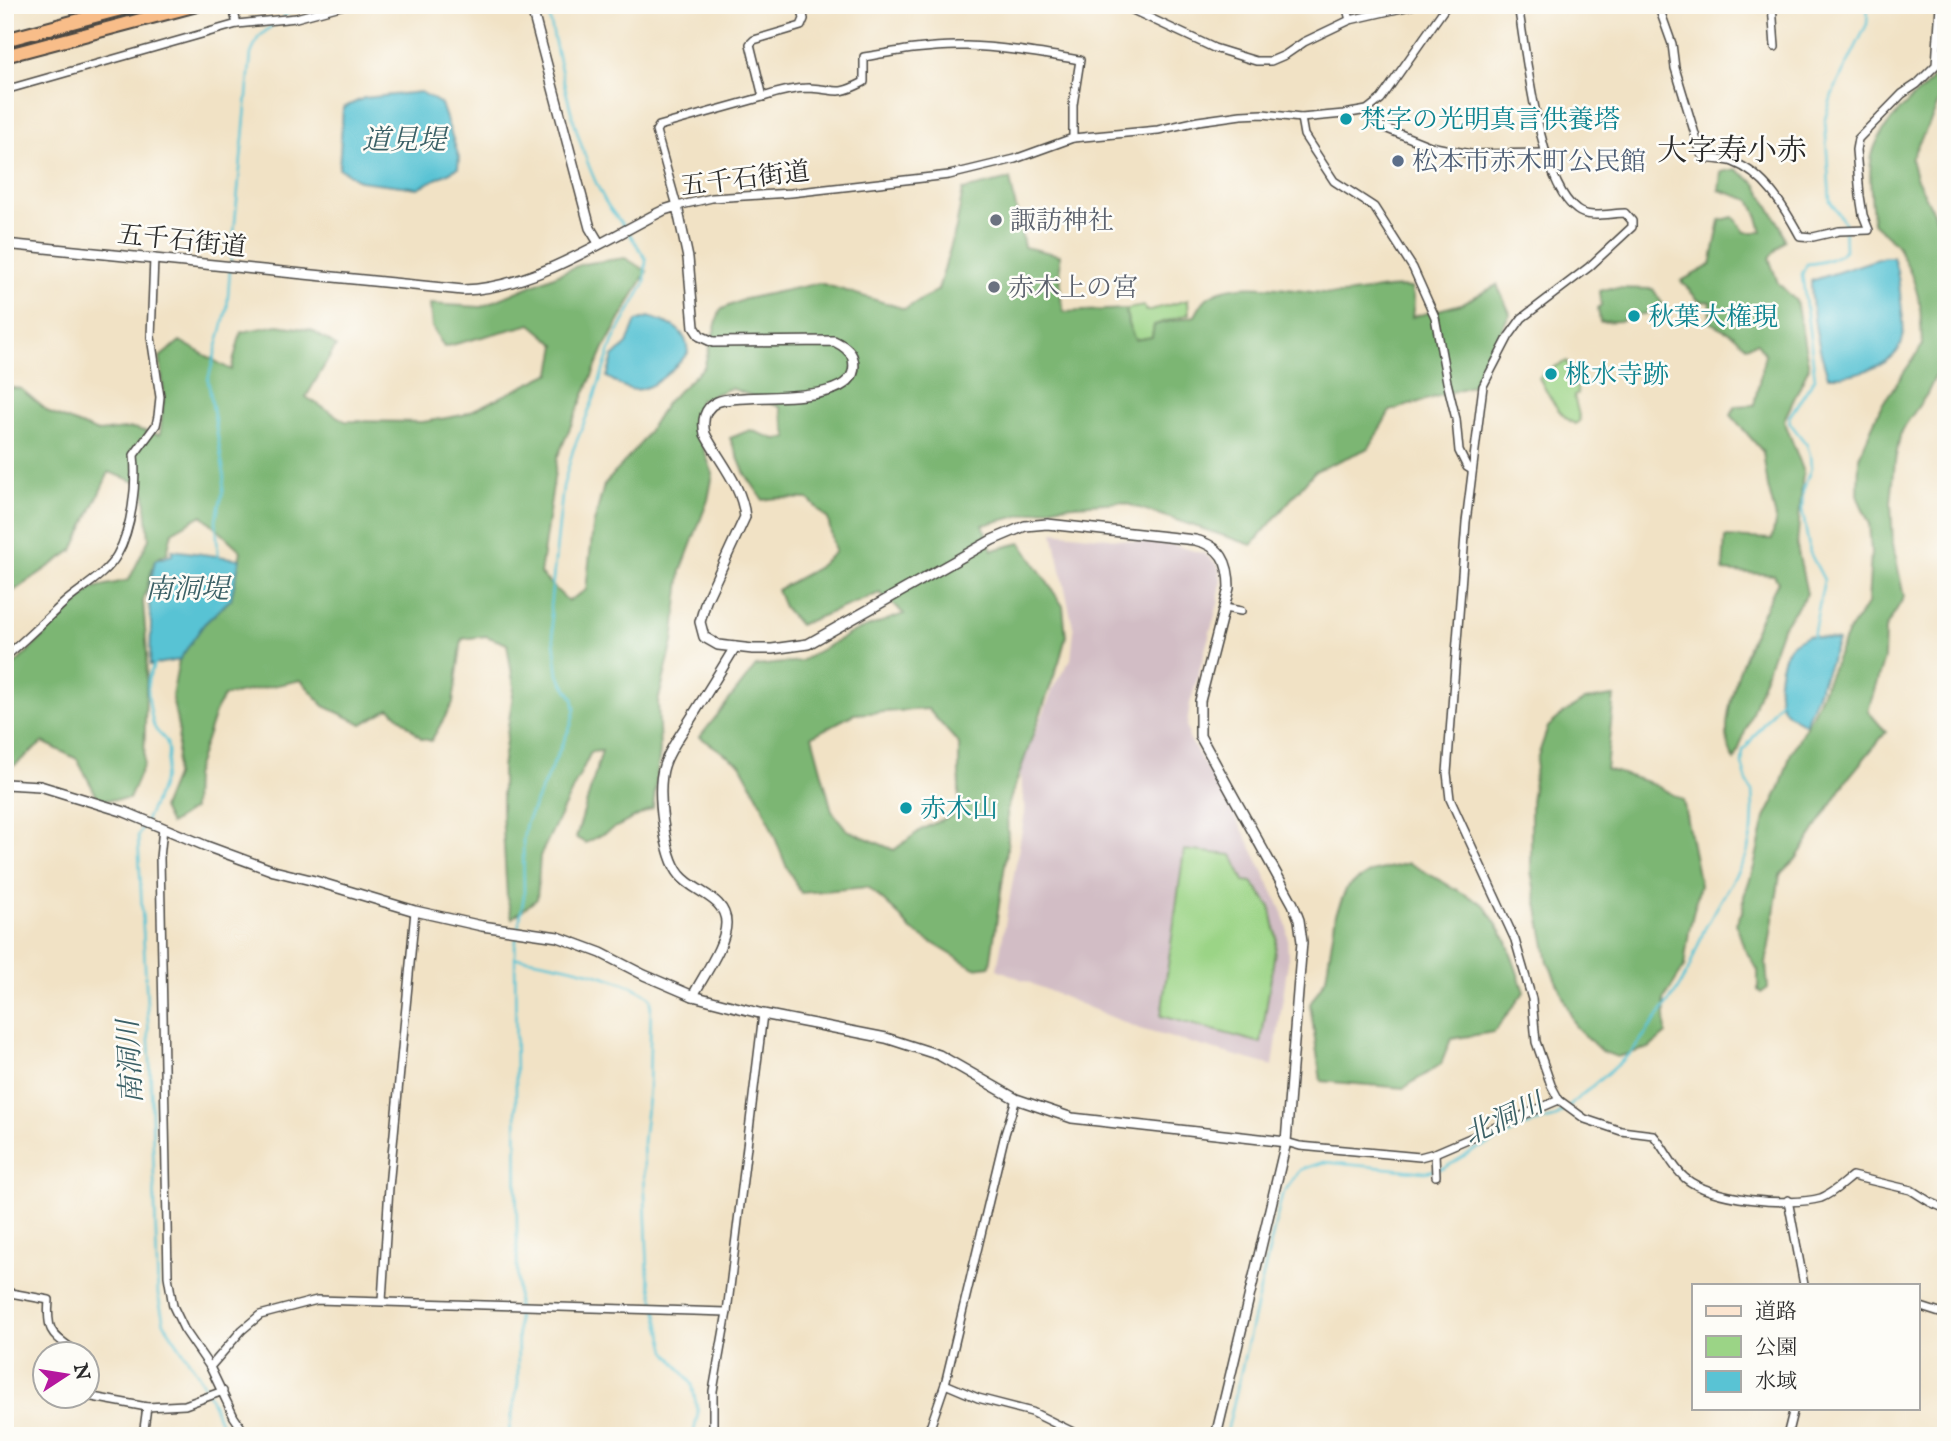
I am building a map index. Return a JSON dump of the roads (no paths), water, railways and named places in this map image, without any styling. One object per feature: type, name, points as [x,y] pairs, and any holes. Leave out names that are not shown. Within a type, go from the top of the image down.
[{"type":"highway","points":[[5,40],[136,5]]},
{"type":"highway","points":[[5,56],[197,5]]},
{"type":"main road","points":[[5,7],[13,5]]},
{"type":"street","points":[[5,90],[237,24],[288,19],[344,5]]},
{"type":"street","points":[[531,5],[590,228],[599,243]]},
{"type":"street","points":[[763,97],[750,44],[754,40],[801,26],[804,19],[801,5]]},
{"type":"street","points":[[1070,5],[1088,12]]},
{"type":"street","points":[[1122,5],[1214,48],[1256,61],[1271,61],[1285,55],[1304,42],[1350,20],[1415,5]]},
{"type":"street","points":[[1346,5],[1350,20]]},
{"type":"street","points":[[1447,5],[1381,99],[1367,110],[1375,124],[1430,146],[1479,154],[1546,153]]},
{"type":"street","points":[[1517,5],[1532,92],[1546,153],[1559,189],[1578,211],[1584,214],[1625,213],[1632,221],[1632,227],[1589,267],[1522,318],[1509,336],[1483,386],[1472,470],[1447,773],[1450,799],[1515,940],[1532,999],[1536,1042],[1548,1078],[1559,1100],[1585,1119],[1621,1131],[1653,1135],[1683,1176],[1697,1186],[1749,1200],[1822,1198],[1852,1176],[1910,1190],[1946,1209]]},
{"type":"street","points":[[1658,5],[1672,44],[1675,68],[1701,154],[1705,158],[1732,162],[1755,176],[1772,191],[1800,236],[1813,237],[1843,231],[1870,230],[1863,215],[1860,196],[1856,150],[1858,139],[1902,94],[1917,84],[1936,65],[1940,5]]},
{"type":"street","points":[[1772,5],[1775,47]]},
{"type":"street","points":[[233,8],[237,24]]},
{"type":"street","points":[[1073,138],[1073,105],[1080,60],[966,46],[909,49],[864,57],[864,82],[840,93],[810,88],[788,90],[659,126],[656,131],[688,258],[691,313],[694,327],[700,336],[713,342],[834,341],[842,344],[853,359],[850,377],[844,385],[837,388],[808,394],[726,400],[709,408],[702,425],[737,488],[744,503],[745,517],[706,601],[700,622],[704,637],[718,645],[772,649],[808,643],[1005,533],[1025,526],[1047,524],[1206,542],[1227,562],[1229,588],[1199,701],[1199,736],[1293,904],[1299,920],[1302,942],[1286,1142],[1216,1436]]},
{"type":"street","name":"五千石街道","points":[[5,244],[463,290],[484,289],[518,281],[677,206],[712,198],[791,193],[949,175],[1015,159],[1073,138],[1158,130],[1241,115],[1301,118],[1367,110]]},
{"type":"street","points":[[1301,118],[1304,135],[1334,181],[1374,207],[1413,268],[1435,317],[1456,419],[1459,451],[1467,467],[1472,470]]},
{"type":"street","points":[[5,657],[107,568],[117,555],[133,502],[136,476],[134,455],[156,425],[158,416],[160,397],[150,337],[154,258]]},
{"type":"street","points":[[1225,608],[1241,611]]},
{"type":"street","points":[[693,996],[722,940],[726,924],[724,912],[715,901],[681,878],[673,866],[663,818],[661,781],[673,746],[735,648]]},
{"type":"street","points":[[5,784],[40,786],[125,812],[274,871],[315,880],[415,911],[482,926],[558,937],[601,953],[693,996],[763,1014],[887,1038],[939,1055],[1016,1099],[1072,1118],[1369,1154],[1420,1157],[1559,1100]]},
{"type":"street","points":[[163,828],[160,858],[168,1276],[173,1306],[184,1329],[211,1367],[234,1417],[247,1436]]},
{"type":"street","points":[[382,1301],[389,1187],[415,911]]},
{"type":"street","points":[[713,1436],[713,1391],[727,1312],[763,1014]]},
{"type":"street","points":[[924,1436],[931,1425],[946,1384],[1016,1099]]},
{"type":"street","points":[[1435,1153],[1436,1176]]},
{"type":"street","points":[[1788,1200],[1804,1284]]},
{"type":"street","points":[[5,1292],[48,1300],[46,1320],[61,1340]]},
{"type":"street","points":[[211,1367],[242,1330],[260,1315],[317,1300],[727,1312]]},
{"type":"street","points":[[1920,1307],[1946,1315]]},
{"type":"street","points":[[946,1384],[978,1398],[1032,1412],[1081,1436]]},
{"type":"street","points":[[102,1398],[147,1407],[185,1405],[223,1391]]},
{"type":"street","points":[[143,1436],[147,1407]]},
{"type":"street","points":[[1787,1436],[1794,1410]]},
{"type":"water","name":"道見堤","points":[[421,92],[441,104],[459,157],[458,168],[418,188],[360,181],[339,168],[343,108],[364,98]]},
{"type":"water","points":[[1884,257],[1893,257],[1898,274],[1903,323],[1901,345],[1888,360],[1869,370],[1828,376],[1816,329],[1811,281]]},
{"type":"water","points":[[649,317],[681,332],[688,353],[653,385],[635,390],[627,388],[607,377],[613,357],[627,344],[636,321]]},
{"type":"water","name":"南洞堤","points":[[172,550],[240,559],[231,599],[204,624],[179,660],[150,665],[151,624],[148,595],[155,560],[172,555]]},
{"type":"water","points":[[1807,635],[1838,641],[1805,724],[1792,717],[1782,706],[1779,677],[1787,650]]},
{"type":"waterway","points":[[284,16],[293,9],[306,5]]},
{"type":"waterway","points":[[547,5],[569,103],[584,152],[605,201],[625,228]]},
{"type":"waterway","name":"北洞川","points":[[1813,637],[1824,580],[1810,553],[1802,509],[1803,491],[1811,468],[1810,455],[1807,445],[1790,423],[1789,417],[1815,378],[1802,274],[1807,264],[1828,260],[1845,250],[1844,222],[1830,201],[1825,119],[1832,95],[1867,24],[1868,5]]},
{"type":"waterway","points":[[231,264],[251,54],[258,38],[276,22]]},
{"type":"waterway","points":[[508,1436],[518,1383],[515,947],[524,896],[523,840],[526,823],[571,725],[575,709],[573,698],[558,675],[550,607],[563,487],[573,450],[613,341],[645,283],[646,259],[629,233]]},
{"type":"waterway","points":[[216,559],[216,519],[223,492],[224,474],[208,380],[227,309],[230,270]]},
{"type":"waterway","name":"南洞川","points":[[155,662],[148,680],[148,692],[154,726],[167,743],[167,765],[159,791],[138,836],[150,1060],[158,1295],[164,1323],[196,1371],[226,1436]]},
{"type":"waterway","name":"北洞川","points":[[1226,1436],[1282,1195],[1300,1170],[1324,1162],[1425,1172],[1445,1168],[1474,1150],[1525,1126],[1556,1117],[1632,1052],[1676,992],[1688,971],[1704,930],[1746,857],[1752,831],[1753,810],[1752,791],[1742,764],[1743,751],[1782,699]]},
{"type":"waterway","points":[[517,958],[567,966],[609,978],[642,992],[651,999],[649,1089],[643,1142],[648,1274],[666,1351],[692,1384],[698,1413],[693,1436]]},
{"type":"place","name":"梵字の光明真言供養塔","points":[[1346,119]]},
{"type":"place","name":"松本市赤木町公民館","points":[[1398,161]]},
{"type":"place","name":"諏訪神社","points":[[996,220]]},
{"type":"place","name":"赤木上の宮","points":[[994,287]]},
{"type":"place","name":"秋葉大権現","points":[[1634,316]]},
{"type":"place","name":"桃水寺跡","points":[[1551,374]]},
{"type":"place","name":"赤木山","points":[[906,808]]},
{"type":"district","name":"大字寿小赤","points":[[1732,150]]}]
